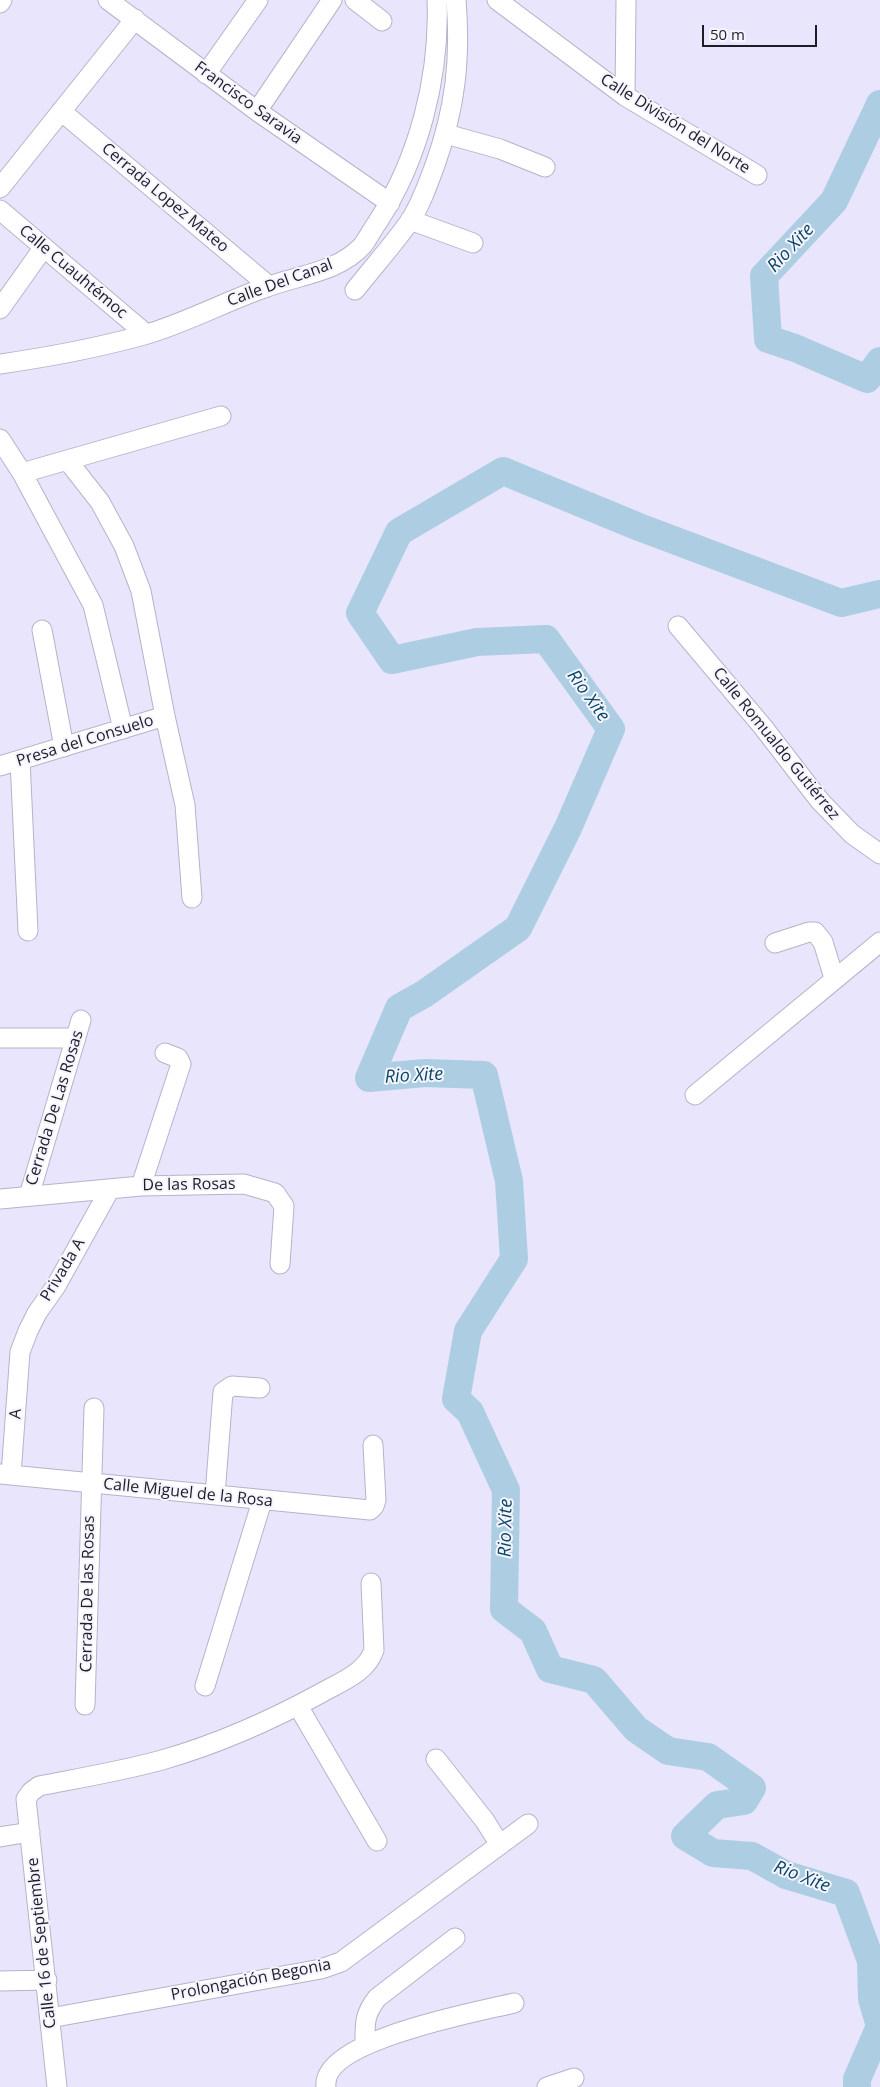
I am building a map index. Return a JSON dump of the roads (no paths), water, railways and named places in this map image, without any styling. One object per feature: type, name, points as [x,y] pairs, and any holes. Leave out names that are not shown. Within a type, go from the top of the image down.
[{"type":"street","name":"Francisco Saravia","points":[[108,0],[257,111],[390,203]]},
{"type":"street","points":[[206,74],[258,0]]},
{"type":"street","points":[[257,111],[332,0]]},
{"type":"street","points":[[354,0],[382,21]]},
{"type":"street","name":"Calle Del Canal","points":[[0,364],[54,356],[146,334],[269,286],[297,279],[343,261],[362,245],[390,203],[406,166],[426,108],[435,53],[437,0]]},
{"type":"street","points":[[355,290],[410,220],[427,187],[446,134],[459,54],[456,0]]},
{"type":"street","name":"Calle División del Norte","points":[[497,0],[625,96],[757,175]]},
{"type":"street","points":[[625,96],[626,0]]},
{"type":"street","points":[[0,188],[135,19]]},
{"type":"street","name":"Cerrada Lopez Mateo","points":[[62,111],[269,286]]},
{"type":"street","points":[[446,134],[500,149],[545,167]]},
{"type":"street","name":"Calle Cuauhtémoc","points":[[0,210],[146,334]]},
{"type":"street","points":[[410,220],[472,243]]},
{"type":"street","points":[[0,309],[44,248]]},
{"type":"street","points":[[22,473],[221,416]]},
{"type":"street","points":[[0,439],[22,473],[93,606],[123,729]]},
{"type":"street","points":[[68,461],[100,502],[124,546],[141,590],[165,716]]},
{"type":"street","name":"Calle Romualdo Gutiérrez","points":[[678,626],[763,727],[834,817],[880,854]]},
{"type":"street","points":[[42,630],[64,747]]},
{"type":"street","name":"Presa del Consuelo","points":[[0,766],[165,716],[185,805],[192,898]]},
{"type":"street","points":[[20,760],[28,931]]},
{"type":"street","points":[[775,943],[809,932],[815,932],[823,942],[834,978]]},
{"type":"street","points":[[695,1095],[834,978],[880,942]]},
{"type":"street","name":"Cerrada De Las Rosas","points":[[29,1196],[81,1020]]},
{"type":"street","points":[[0,1038],[76,1038]]},
{"type":"street","points":[[141,1186],[181,1064],[178,1058],[165,1053]]},
{"type":"street","name":"De las Rosas","points":[[0,1198],[141,1186],[244,1184],[275,1193],[284,1206],[280,1264]]},
{"type":"street","name":"Privada A","points":[[20,1352],[37,1313],[56,1286],[110,1189]]},
{"type":"street","name":"A","points":[[6,1474],[20,1352]]},
{"type":"street","points":[[215,1495],[223,1392],[232,1386],[260,1388]]},
{"type":"street","name":"Cerrada De las Rosas","points":[[85,1705],[90,1483],[94,1408]]},
{"type":"street","name":"Calle Miguel de la Rosa","points":[[6,1474],[262,1501],[370,1510],[374,1506],[377,1489],[373,1445]]},
{"type":"street","points":[[205,1686],[262,1501]]},
{"type":"street","points":[[371,1583],[374,1650],[371,1659],[351,1676],[298,1706],[377,1841]]},
{"type":"street","name":"Calle 16 de Septiembre","points":[[57,2087],[47,1980],[26,1799],[39,1786],[163,1760],[236,1735],[298,1706]]},
{"type":"street","points":[[436,1759],[500,1845]]},
{"type":"street","name":"Prolongación Begonia","points":[[50,2018],[321,1969],[341,1962],[528,1824]]},
{"type":"street","points":[[0,1837],[30,1832]]},
{"type":"street","points":[[366,2044],[365,2020],[377,1998],[455,1938]]},
{"type":"street","points":[[0,1981],[47,1980]]},
{"type":"street","points":[[326,2083],[331,2068],[345,2056],[366,2044],[429,2024],[514,2003]]},
{"type":"street","points":[[547,2087],[574,2078]]},
{"type":"waterway","name":"Rio Xite","points":[[880,104],[834,201],[764,276],[768,339],[795,348],[867,379],[880,361]]},
{"type":"waterway","name":"Rio Xite","points":[[857,2087],[857,2079],[880,2026],[872,1999],[871,1961],[846,1893],[786,1875],[752,1856],[713,1853],[685,1836],[717,1805],[744,1801],[752,1788],[708,1757],[668,1751],[636,1729],[594,1680],[550,1669],[533,1631],[504,1609],[506,1490],[470,1412],[456,1399],[468,1331],[514,1259],[509,1181],[484,1075],[425,1073],[369,1078],[399,1008],[424,994],[518,928],[568,828],[611,729],[546,639],[477,642],[392,660],[360,613],[399,532],[503,471],[639,527],[841,603],[880,594]]}]
